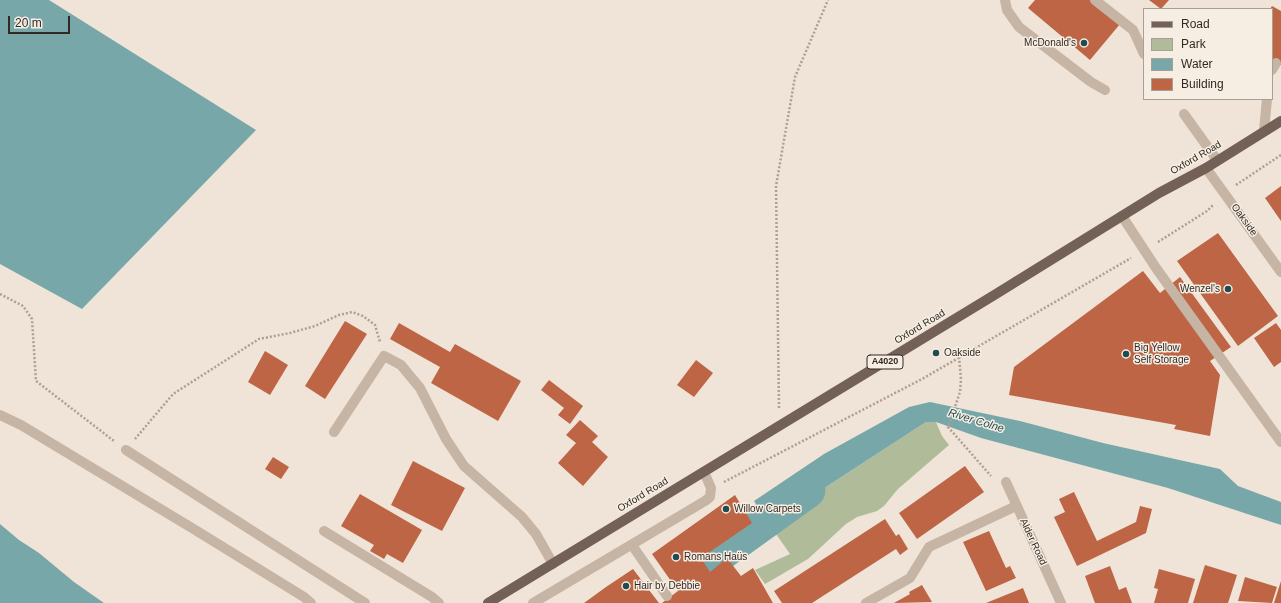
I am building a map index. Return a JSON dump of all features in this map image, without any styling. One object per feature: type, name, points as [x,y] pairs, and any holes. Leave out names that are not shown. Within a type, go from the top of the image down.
[{"type":"main road","name":"Oxford Road","points":[[488,603],[1122,216],[1206,168],[1281,120]]},
{"type":"street","points":[[1005,0],[1007,10],[1019,27],[1091,82],[1105,90]]},
{"type":"street","points":[[1095,0],[1133,30],[1143,52]]},
{"type":"street","points":[[1264,131],[1267,100]]},
{"type":"street","points":[[1184,114],[1217,160]]},
{"type":"street","name":"Oakside","points":[[1206,168],[1281,272]]},
{"type":"street","points":[[1122,216],[1145,251],[1281,442]]},
{"type":"street","points":[[334,432],[384,356],[401,365],[415,382],[446,439],[464,466],[522,516],[536,534],[553,564]]},
{"type":"street","points":[[0,415],[22,425],[192,528],[304,597],[311,603]]},
{"type":"street","points":[[126,450],[365,603]]},
{"type":"street","points":[[533,603],[705,501],[710,497],[711,488],[704,472]]},
{"type":"street","name":"Alder Road","points":[[1006,482],[1061,603]]},
{"type":"street","points":[[866,603],[910,578],[929,547],[1016,506]]},
{"type":"street","points":[[324,531],[432,596],[439,603]]},
{"type":"street","points":[[632,545],[667,596]]},
{"type":"path","points":[[778,427],[776,186],[795,78],[828,0]]},
{"type":"path","points":[[711,488],[908,386],[1145,251],[1207,211],[1224,193],[1281,155]]},
{"type":"path","points":[[0,294],[22,306],[32,319],[36,381],[126,450],[173,394],[259,338],[290,333],[315,326],[339,315],[352,312],[363,316],[375,325],[384,356]]},
{"type":"path","points":[[959,357],[961,379],[948,427],[997,483],[1006,482]]},
{"type":"green space","points":[[926,422],[936,422],[942,436],[949,445],[898,489],[884,506],[877,511],[857,517],[846,524],[808,559],[765,584],[755,570],[790,554],[769,524]]},
{"type":"water","points":[[0,0],[49,0],[256,130],[82,309],[0,264]]},
{"type":"water","points":[[930,402],[1020,421],[1103,443],[1220,469],[1238,486],[1281,502],[1281,525],[1168,488],[981,438],[936,422],[926,422],[769,524],[754,501],[824,454],[909,407]]},
{"type":"water","points":[[0,524],[19,540],[39,553],[74,582],[104,603],[0,603]]},
{"type":"building","points":[[1035,0],[1091,0],[1120,24],[1090,60],[1028,8]]},
{"type":"building","points":[[1149,0],[1169,0],[1162,8]]},
{"type":"building","points":[[1272,6],[1281,11],[1281,65],[1273,61],[1273,8],[1271,8]]},
{"type":"building","points":[[1281,186],[1281,221],[1265,198]]},
{"type":"building","name":"Wenzel's","points":[[1218,233],[1278,316],[1238,346],[1177,261]]},
{"type":"building","name":"Big Yellow Self Storage","points":[[1143,271],[1160,293],[1180,277],[1231,347],[1210,361],[1220,375],[1210,436],[1174,429],[1176,425],[1009,395],[1014,367]]},
{"type":"building","points":[[345,321],[367,334],[325,399],[305,386]]},
{"type":"building","points":[[399,323],[450,352],[455,344],[521,381],[498,421],[431,383],[440,367],[390,339]]},
{"type":"building","points":[[1276,323],[1281,330],[1281,362],[1274,367],[1254,338]]},
{"type":"building","points":[[265,351],[288,365],[270,395],[248,382]]},
{"type":"building","points":[[696,360],[713,373],[694,397],[677,385]]},
{"type":"building","points":[[549,380],[583,406],[570,424],[558,415],[564,408],[541,390]]},
{"type":"building","points":[[580,420],[598,436],[592,442],[608,457],[583,486],[558,463],[576,443],[566,435]]},
{"type":"building","points":[[273,457],[289,467],[281,479],[265,469]]},
{"type":"building","points":[[413,461],[465,488],[442,531],[391,505]]},
{"type":"building","points":[[965,466],[984,492],[917,539],[899,513]]},
{"type":"building","points":[[1074,492],[1097,541],[1136,522],[1140,506],[1152,509],[1146,533],[1077,566],[1054,517],[1065,512],[1059,499]]},
{"type":"building","points":[[360,494],[422,530],[403,563],[387,554],[384,559],[370,551],[374,545],[341,526]]},
{"type":"building","points":[[735,495],[752,523],[701,558],[710,572],[727,558],[741,576],[753,568],[773,603],[662,603],[678,591],[652,554]]},
{"type":"building","points":[[885,519],[896,536],[899,534],[908,549],[900,555],[896,549],[812,603],[782,603],[774,591]]},
{"type":"building","points":[[989,531],[1006,568],[1010,566],[1016,578],[986,591],[963,542]]},
{"type":"building","points":[[1205,565],[1237,575],[1228,603],[1193,603]]},
{"type":"building","points":[[1110,566],[1119,590],[1126,587],[1132,603],[1095,603],[1085,576]]},
{"type":"building","points":[[633,569],[659,603],[584,603],[606,587]]},
{"type":"building","points":[[1159,569],[1195,579],[1188,603],[1154,603],[1158,589],[1154,588]]},
{"type":"building","points":[[1245,577],[1277,587],[1272,603],[1238,601]]},
{"type":"building","points":[[1281,581],[1281,603],[1274,603]]},
{"type":"building","points":[[922,585],[932,602],[894,603],[910,594],[909,592]]},
{"type":"building","points":[[1023,588],[1029,603],[986,603]]},
{"type":"waterway","name":"River Colne","points":[[707,562],[807,490]]},
{"type":"place","name":"McDonald's","points":[[1084,43]]},
{"type":"place","name":"Wenzel's","points":[[1228,289]]},
{"type":"place","name":"Oakside","points":[[936,353]]},
{"type":"place","name":"Big Yellow Self Storage","points":[[1126,354]]},
{"type":"place","name":"Willow Carpets","points":[[726,509]]},
{"type":"place","name":"Romans Haüs","points":[[676,557]]},
{"type":"place","name":"Hair by Debbie","points":[[626,586]]}]
